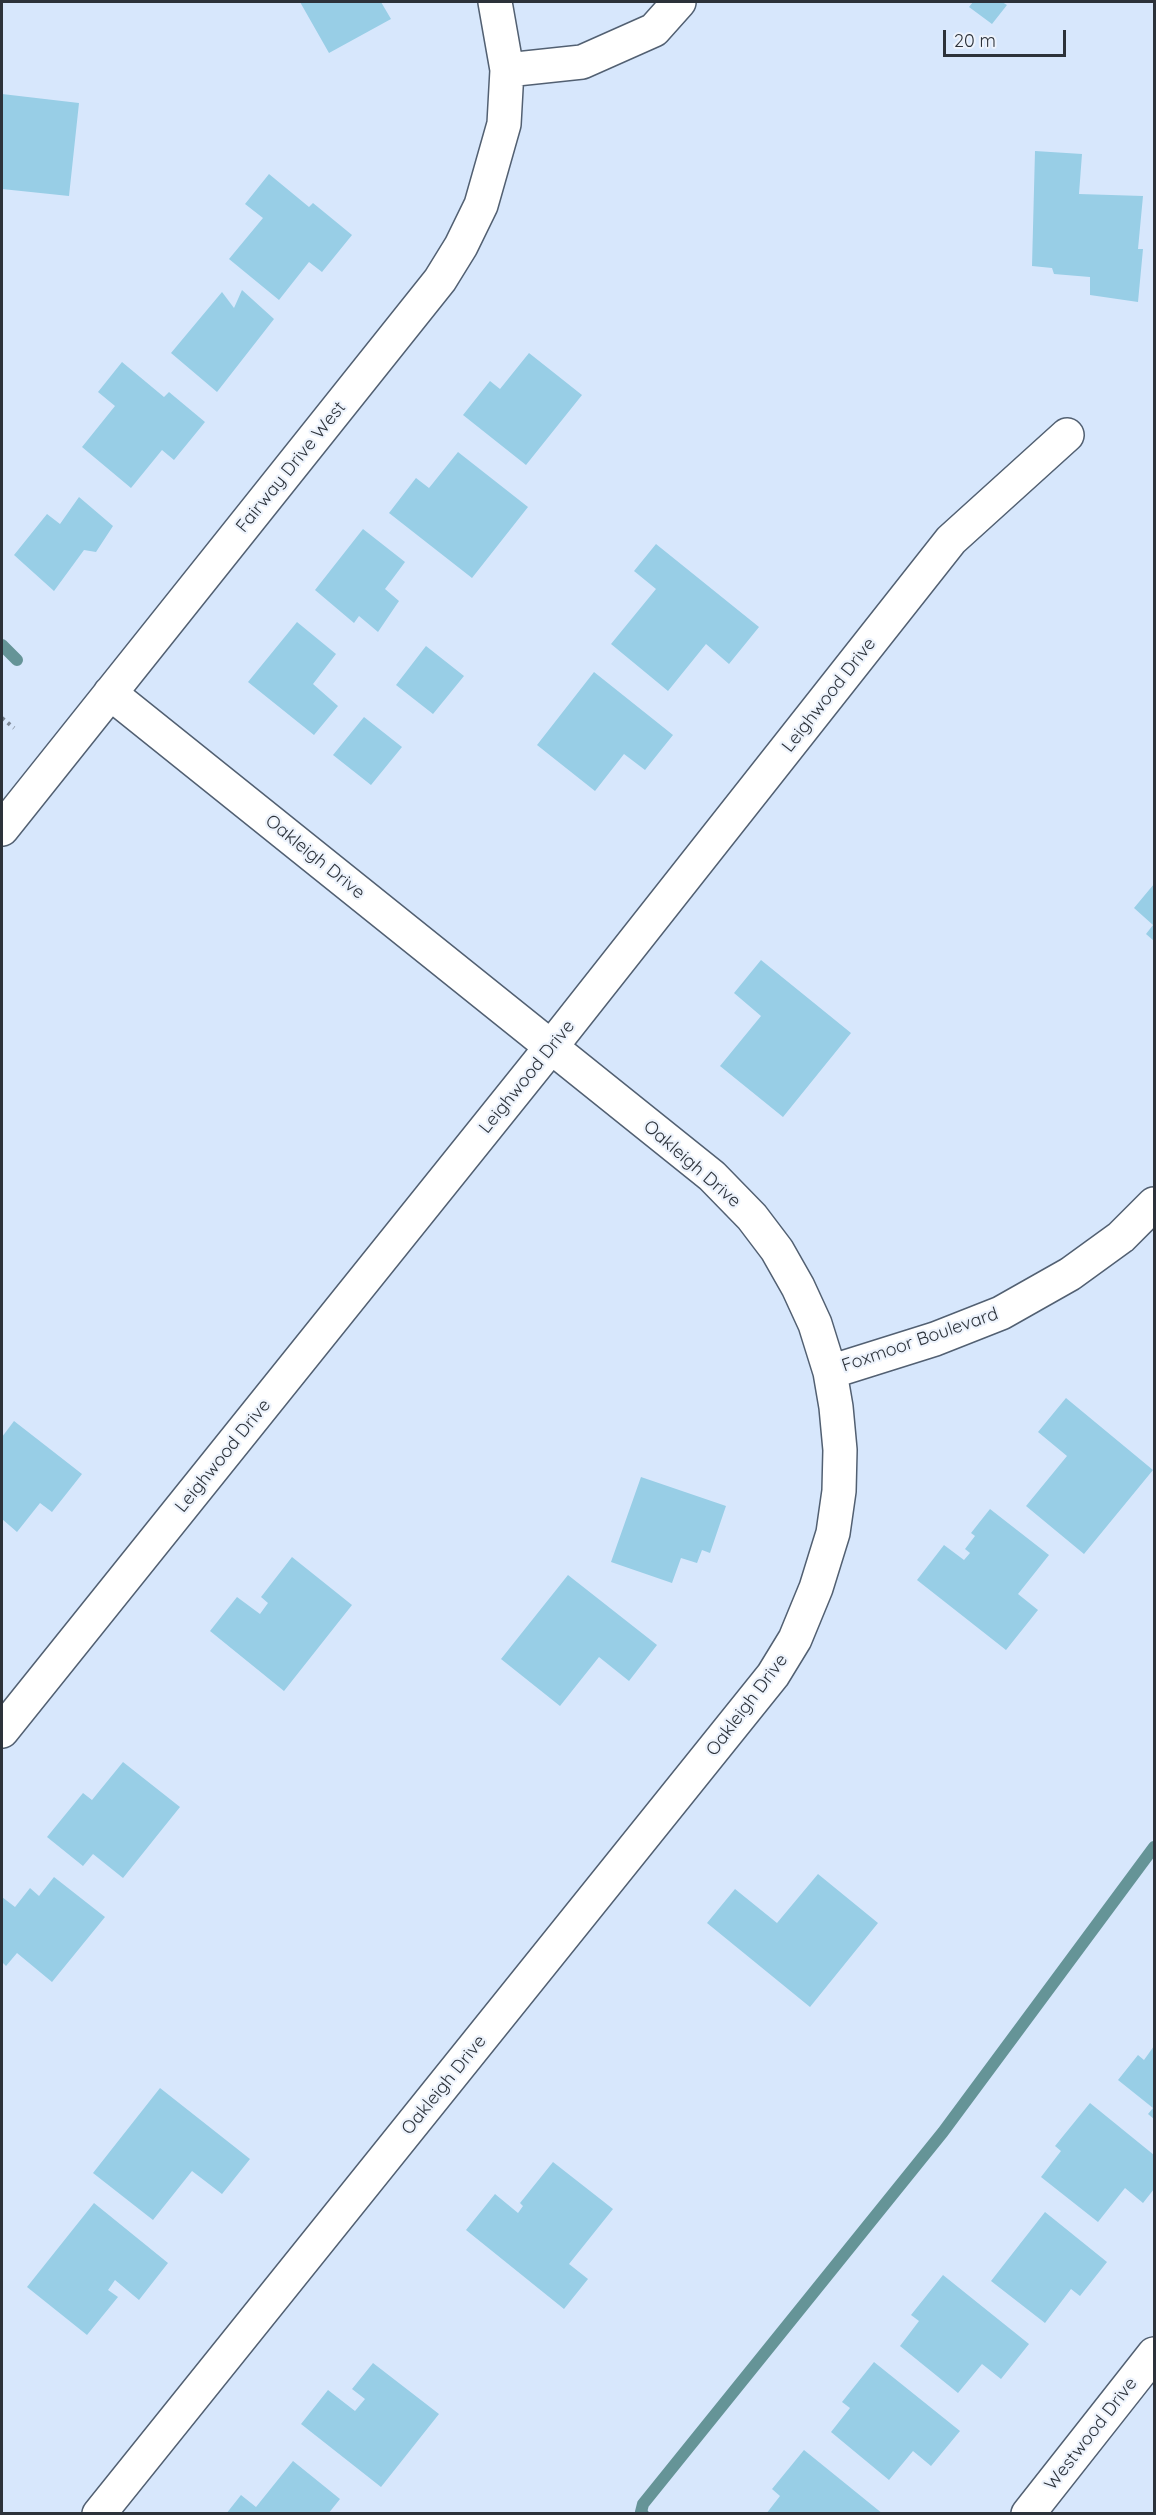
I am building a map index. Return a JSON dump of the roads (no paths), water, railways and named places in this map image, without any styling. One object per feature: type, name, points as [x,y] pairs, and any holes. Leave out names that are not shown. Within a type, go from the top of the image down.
[{"type":"street","name":"Fairway Drive West","points":[[2,829],[440,280],[461,246],[481,205],[504,124],[507,70],[495,2]]},
{"type":"street","points":[[507,70],[582,62],[654,30],[679,2]]},
{"type":"street","name":"Leighwood Drive","points":[[2,1731],[551,1047],[951,540],[1066,435]]},
{"type":"street","name":"Oakleigh Drive","points":[[99,2514],[773,1675],[795,1640],[812,1599],[833,1533],[839,1491],[840,1449],[830,1372],[815,1324],[777,1250],[752,1217],[712,1176],[110,693]]},
{"type":"street","name":"Foxmoor Boulevard","points":[[830,1372],[936,1339],[1001,1313],[1070,1274],[1121,1237],[1155,1204]]},
{"type":"street","name":"Westwood Drive","points":[[1028,2514],[1155,2354]]},
{"type":"waterway","points":[[2,645],[17,660]]},
{"type":"waterway","points":[[643,2514],[641,2512],[643,2504],[943,2132],[1154,1847]]}]
